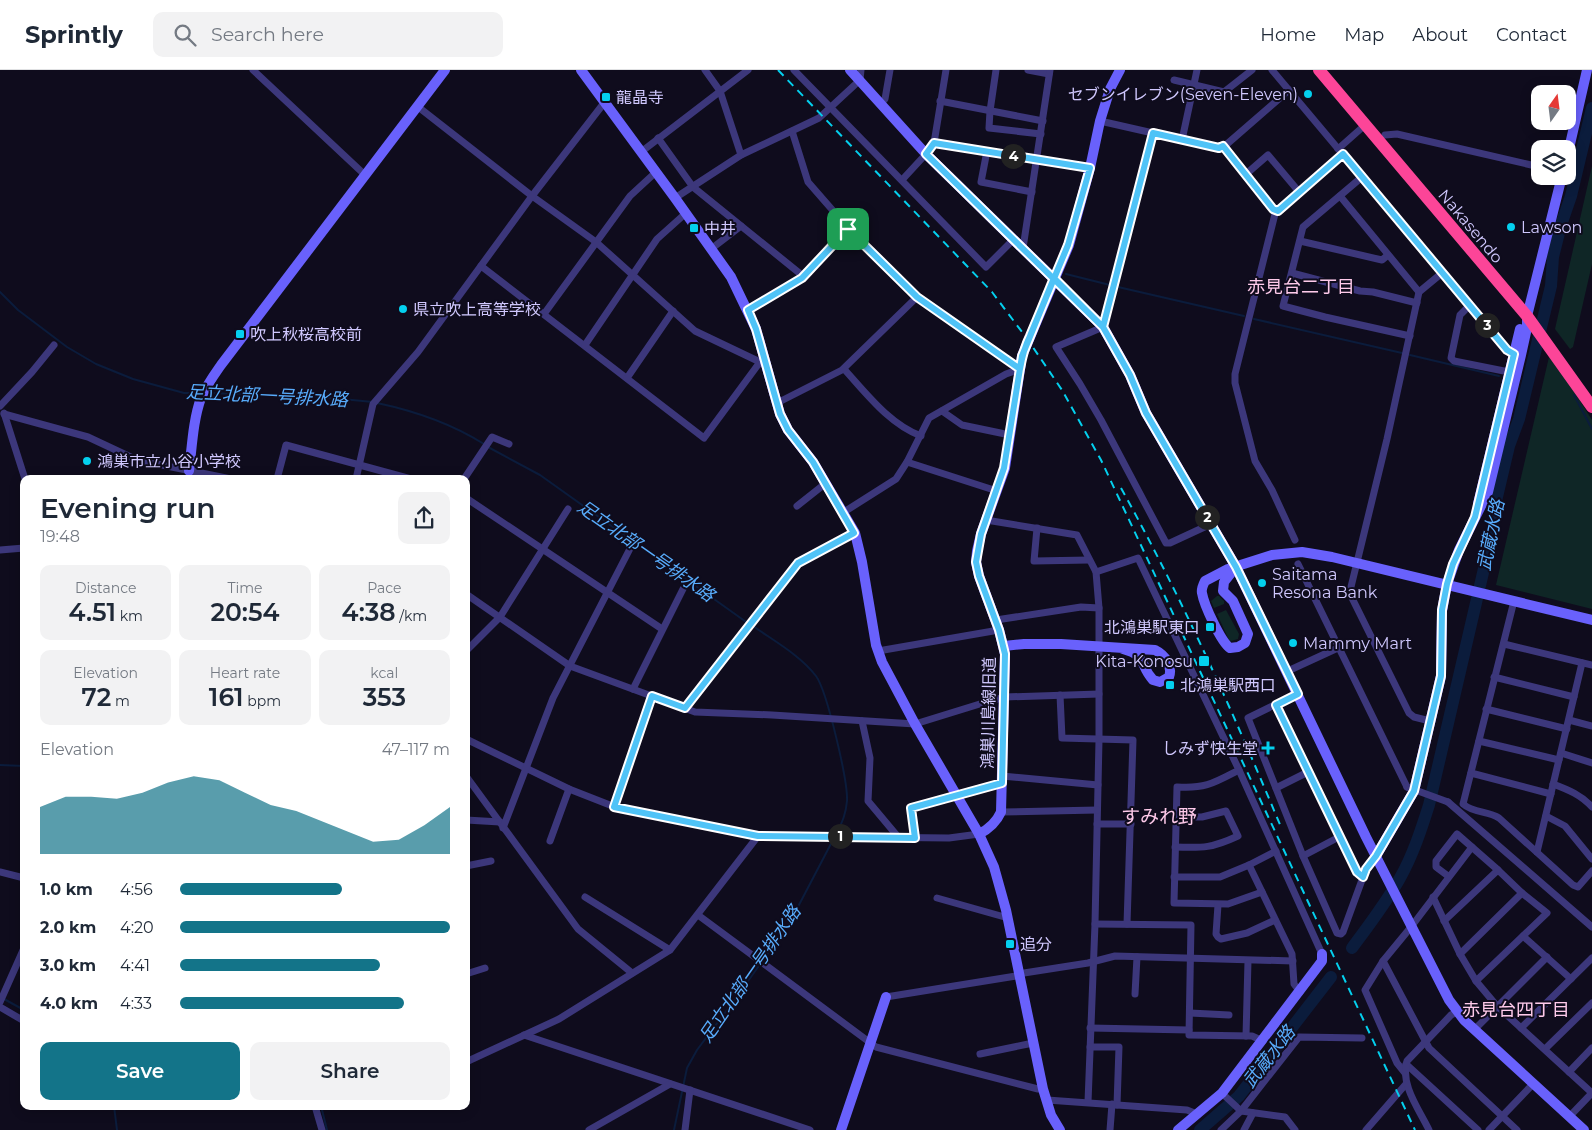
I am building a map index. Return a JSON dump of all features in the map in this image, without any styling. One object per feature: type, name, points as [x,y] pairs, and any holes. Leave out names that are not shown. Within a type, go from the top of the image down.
[{"type":"highway","name":"Nakasendo","points":[[1319,70],[1365,126],[1531,316]]},
{"type":"highway","name":"Nakasendo","points":[[1330,70],[1385,135],[1547,336],[1577,369],[1592,393]]},
{"type":"highway","name":"Nakasendo","points":[[1547,336],[1592,407]]},
{"type":"street","points":[[253,70],[261,73],[366,175]]},
{"type":"street","points":[[4,414],[88,436],[137,460],[188,475],[193,436],[201,398],[221,364],[445,70]]},
{"type":"street","points":[[581,70],[676,198],[730,277],[756,329],[762,362],[788,430],[813,462],[844,512],[854,533],[862,562],[878,651],[882,662],[978,834],[994,867],[1008,918],[1043,1089],[1054,1121],[1060,1130]]},
{"type":"street","points":[[705,70],[720,91],[741,156]]},
{"type":"street","points":[[641,152],[748,70]]},
{"type":"street","points":[[794,70],[986,267],[1014,239]]},
{"type":"street","points":[[850,70],[860,75],[881,103],[926,154],[1103,327],[1130,375],[1146,413],[1236,567],[1404,914],[1457,1012],[1474,1030],[1584,1130]]},
{"type":"street","points":[[881,103],[885,99],[890,70]]},
{"type":"street","points":[[902,180],[934,143],[946,70]]},
{"type":"street","points":[[996,70],[989,128],[1041,134]]},
{"type":"street","points":[[1023,248],[1050,72],[1028,70]]},
{"type":"street","name":"鴻巣川島線旧道","points":[[1001,812],[1006,662],[998,625],[979,576],[976,562],[981,534],[1004,468],[1022,356],[1068,245],[1090,168],[1100,120],[1110,89],[1120,70]]},
{"type":"street","points":[[1182,140],[1198,70]]},
{"type":"street","points":[[1174,80],[1227,91],[1252,70]]},
{"type":"street","points":[[1272,70],[1507,350],[1517,354]]},
{"type":"street","points":[[1571,140],[1587,70]]},
{"type":"street","points":[[676,198],[741,156],[819,118],[831,108],[860,75]]},
{"type":"street","points":[[1100,120],[1219,148],[1289,90]]},
{"type":"street","points":[[940,101],[1043,121]]},
{"type":"street","points":[[357,475],[373,404],[418,352],[532,196],[604,103]]},
{"type":"street","points":[[417,106],[532,196],[596,242],[695,331],[762,362]]},
{"type":"street","points":[[1223,146],[1273,209],[1278,211],[1300,193],[1365,126]]},
{"type":"street","points":[[792,132],[808,182],[848,229],[917,297],[1020,369]]},
{"type":"street","points":[[1103,327],[1153,133]]},
{"type":"street","points":[[1385,135],[1397,134],[1531,165]]},
{"type":"street","points":[[658,138],[693,187],[803,276]]},
{"type":"street","points":[[934,143],[1090,168]]},
{"type":"street","points":[[987,151],[981,182],[1032,192]]},
{"type":"street","points":[[1245,175],[1268,155],[1300,193]]},
{"type":"street","points":[[544,314],[630,196],[656,172]]},
{"type":"street","points":[[1362,177],[1304,227],[1283,306],[1410,336]]},
{"type":"street","points":[[1475,517],[1510,372],[1531,316],[1560,185]]},
{"type":"street","points":[[1340,196],[1419,292]]},
{"type":"street","points":[[1276,210],[1249,312],[1235,374],[1235,383],[1255,461],[1272,490],[1295,540]]},
{"type":"street","points":[[585,345],[657,239],[686,213]]},
{"type":"street","points":[[712,249],[741,226]]},
{"type":"street","points":[[748,310],[779,293],[803,276],[848,229]]},
{"type":"street","points":[[1300,242],[1382,260],[1388,255]]},
{"type":"street","points":[[481,266],[704,438],[762,362]]},
{"type":"street","points":[[1430,721],[1414,717],[1409,713],[1350,591],[1358,564],[1419,292],[1442,273]]},
{"type":"street","points":[[1292,274],[1417,303]]},
{"type":"street","points":[[777,404],[844,369],[917,297]]},
{"type":"street","points":[[1470,306],[1460,315],[1451,358],[1454,361],[1510,372]]},
{"type":"street","points":[[627,378],[673,311]]},
{"type":"street","points":[[1103,327],[1056,348],[1102,420],[1166,543],[1170,543],[1211,524]]},
{"type":"street","points":[[24,475],[0,405],[32,372],[54,345]]},
{"type":"street","points":[[1298,694],[1248,718],[1303,856],[1337,933],[1341,934],[1366,869],[1377,858],[1414,791],[1441,676],[1442,610],[1450,585],[1453,564],[1488,492],[1517,354]]},
{"type":"street","points":[[844,369],[875,402],[907,430],[920,436]]},
{"type":"street","points":[[844,512],[896,480],[929,418],[1006,374],[1020,369]]},
{"type":"street","points":[[942,411],[962,425],[1010,435]]},
{"type":"street","points":[[467,475],[492,437],[509,444]]},
{"type":"street","points":[[278,475],[286,445],[396,475]]},
{"type":"street","points":[[907,462],[997,491]]},
{"type":"street","points":[[797,506],[826,483]]},
{"type":"street","points":[[470,501],[662,629]]},
{"type":"street","points":[[470,647],[500,617],[568,509]]},
{"type":"street","points":[[986,520],[1077,535],[1096,572],[1099,608],[1098,810],[1088,1102]]},
{"type":"street","points":[[1037,528],[1034,561],[1089,560]]},
{"type":"street","points":[[685,708],[798,563],[854,533]]},
{"type":"street","points":[[501,825],[554,698],[636,538]]},
{"type":"street","points":[[0,550],[20,548]]},
{"type":"street","points":[[1236,567],[1224,582],[1223,591],[1233,601],[1248,634],[1245,643],[1230,648],[1224,643],[1204,601],[1202,589],[1205,582],[1228,569],[1272,555],[1292,552],[1313,553],[1592,620]]},
{"type":"street","points":[[1096,572],[1138,558],[1239,770],[1322,954],[1322,961],[1224,1095],[1178,1130]]},
{"type":"street","points":[[1298,564],[1407,787],[1448,802],[1592,927]]},
{"type":"street","points":[[633,689],[683,589]]},
{"type":"street","points":[[470,597],[570,666],[695,712],[915,724],[983,702],[1005,697],[1099,694]]},
{"type":"street","points":[[1514,601],[1463,804],[1468,809],[1492,814],[1499,818],[1573,885],[1578,887],[1592,871]]},
{"type":"street","points":[[878,651],[1081,607],[1099,608]]},
{"type":"street","points":[[1004,646],[1043,643],[1158,651],[1164,656],[1170,669],[1169,677],[1160,682],[1153,680],[1140,657],[1123,649]]},
{"type":"street","points":[[1504,644],[1592,665]]},
{"type":"street","points":[[1290,670],[1340,647]]},
{"type":"street","points":[[1538,852],[1582,663]]},
{"type":"street","points":[[1494,677],[1574,697]]},
{"type":"street","points":[[1060,695],[1062,738],[1133,740],[1127,924]]},
{"type":"street","points":[[614,807],[652,696]]},
{"type":"street","points":[[1276,705],[1339,837],[1357,872],[1363,877]]},
{"type":"street","points":[[1486,710],[1567,729]]},
{"type":"street","points":[[1569,720],[1592,726]]},
{"type":"street","points":[[862,722],[870,758],[868,801],[899,838]]},
{"type":"street","points":[[470,741],[569,789],[614,807],[758,836],[950,838],[986,831],[993,825],[1001,812],[1098,810]]},
{"type":"street","points":[[1478,741],[1592,763]]},
{"type":"street","points":[[1239,770],[1208,786],[1195,788],[1177,787],[1174,903],[1218,905],[1240,901],[1262,892]]},
{"type":"street","points":[[1276,788],[1308,772]]},
{"type":"street","points":[[1471,773],[1551,794]]},
{"type":"street","points":[[915,838],[911,808],[1002,780],[1098,784]]},
{"type":"street","points":[[470,782],[578,929],[632,973]]},
{"type":"street","points":[[1553,784],[1576,793],[1592,807]]},
{"type":"street","points":[[550,841],[569,789]]},
{"type":"street","points":[[1175,847],[1207,848],[1238,836],[1226,811],[1202,817],[1176,817]]},
{"type":"street","points":[[1546,816],[1565,826],[1592,859]]},
{"type":"street","points":[[470,821],[501,825]]},
{"type":"street","points":[[1097,824],[1131,824]]},
{"type":"street","points":[[1448,876],[1436,867],[1436,861],[1457,834],[1547,913],[1476,981]]},
{"type":"street","points":[[470,1060],[559,1019],[670,950],[758,836]]},
{"type":"street","points":[[1303,856],[1339,837]]},
{"type":"street","points":[[1405,1073],[1397,1063],[1365,990],[1383,961],[1472,846]]},
{"type":"street","points":[[1174,877],[1216,878],[1249,865],[1276,850]]},
{"type":"street","points":[[470,865],[491,861]]},
{"type":"street","points":[[1249,865],[1292,954],[1294,984],[1300,992]]},
{"type":"street","points":[[1444,921],[1498,870]]},
{"type":"street","points":[[0,872],[20,877]]},
{"type":"street","points":[[1460,954],[1522,893]]},
{"type":"street","points":[[585,896],[670,950]]},
{"type":"street","points":[[937,898],[1008,918]]},
{"type":"street","points":[[1433,898],[1460,954],[1476,981],[1497,1006],[1592,1093],[1569,1117]]},
{"type":"street","points":[[1218,905],[1216,934],[1221,938],[1240,935],[1275,920]]},
{"type":"street","points":[[698,915],[870,1044],[1043,1089]]},
{"type":"street","points":[[1095,924],[1192,926],[1189,1035],[1252,1036],[1263,1041]]},
{"type":"street","points":[[1523,936],[1571,979]]},
{"type":"street","points":[[841,1130],[886,997],[1020,975],[1115,956],[1293,962]]},
{"type":"street","points":[[0,1002],[20,957]]},
{"type":"street","points":[[1135,994],[1137,957]]},
{"type":"street","points":[[1474,1030],[1547,957]]},
{"type":"street","points":[[1521,1028],[1592,958]]},
{"type":"street","points":[[1246,1036],[1248,961]]},
{"type":"street","points":[[1383,961],[1425,1042],[1441,1060],[1517,1130]]},
{"type":"street","points":[[470,973],[485,968]]},
{"type":"street","points":[[1546,1049],[1592,1003]]},
{"type":"street","points":[[0,1007],[20,1019]]},
{"type":"street","points":[[1428,1130],[1406,1084],[1406,1064],[1425,1042],[1457,1012]]},
{"type":"street","points":[[1190,1013],[1229,1015]]},
{"type":"street","points":[[1090,1028],[1189,1030]]},
{"type":"street","points":[[524,1035],[810,1130]]},
{"type":"street","points":[[1221,1130],[1299,1038],[1362,1038]]},
{"type":"street","points":[[980,1054],[1033,1043]]},
{"type":"street","points":[[1090,1047],[1119,1047],[1110,1130]]},
{"type":"street","points":[[1569,1072],[1592,1048]]},
{"type":"street","points":[[1406,1064],[1478,1130]]},
{"type":"street","points":[[1366,1130],[1406,1084]]},
{"type":"street","points":[[1489,1130],[1533,1084]]},
{"type":"street","points":[[589,1130],[673,1085]]},
{"type":"street","points":[[685,1130],[688,1090]]},
{"type":"street","points":[[1224,1095],[1239,1110],[1253,1114],[1285,1117],[1295,1130]]},
{"type":"street","points":[[1046,1100],[1187,1110],[1197,1114]]},
{"type":"street","points":[[316,1110],[322,1130]]},
{"type":"street","points":[[1244,1130],[1253,1114]]},
{"type":"green space","points":[[1592,166],[1592,264],[1573,347],[1570,349],[1555,329]]},
{"type":"green space","points":[[1549,357],[1568,382],[1592,420],[1592,609],[1496,585]]},
{"type":"green space","points":[[1217,596],[1224,601],[1224,604],[1214,608],[1211,601]]},
{"type":"green space","points":[[1226,610],[1239,634],[1238,639],[1231,641],[1217,614]]},
{"type":"waterway","name":"武蔵水路","points":[[1352,948],[1383,905],[1405,869],[1429,805],[1492,534],[1496,501],[1509,446],[1519,419],[1551,286],[1553,257],[1571,196],[1592,108]]},
{"type":"waterway","points":[[1066,274],[1110,285]]},
{"type":"waterway","points":[[1118,287],[1244,316]]},
{"type":"waterway","name":"足立北部一号排水路","points":[[0,292],[18,310],[67,347],[96,364],[133,379],[184,393],[198,393]]},
{"type":"waterway","points":[[1254,319],[1402,353]]},
{"type":"waterway","points":[[1410,355],[1499,376]]},
{"type":"waterway","name":"足立北部一号排水路","points":[[208,393],[311,396],[373,402]]},
{"type":"waterway","points":[[1574,395],[1592,429]]},
{"type":"waterway","name":"足立北部一号排水路","points":[[377,403],[433,419],[459,430],[484,444]]},
{"type":"waterway","name":"足立北部一号排水路","points":[[488,447],[540,475],[749,624]]},
{"type":"waterway","name":"足立北部一号排水路","points":[[753,626],[802,661],[810,668],[821,685],[836,737],[846,791],[846,810],[836,834]]},
{"type":"waterway","points":[[0,765],[20,766]]},
{"type":"waterway","name":"足立北部一号排水路","points":[[674,1130],[687,1068],[697,1050],[790,922],[834,838]]},
{"type":"waterway","name":"武蔵水路","points":[[1200,1130],[1239,1096],[1331,977]]},
{"type":"waterway","points":[[4,999],[20,1008]]},
{"type":"waterway","points":[[114,1110],[117,1130]]},
{"type":"waterway","points":[[322,1110],[327,1130]]},
{"type":"railway","points":[[778,70],[992,292],[1062,390],[1101,460],[1415,1130]]},
{"type":"railway","points":[[1121,488],[1165,571],[1206,656],[1281,827]]},
{"type":"place","name":"セブンイレブン(Seven-Eleven)","points":[[1308,94]]},
{"type":"place","name":"龍晶寺","points":[[606,97]]},
{"type":"place","name":"Lawson","points":[[1511,227]]},
{"type":"place","name":"中井","points":[[694,228]]},
{"type":"place","name":"県立吹上高等学校","points":[[403,309]]},
{"type":"place","name":"吹上秋桜高校前","points":[[240,334]]},
{"type":"place","name":"鴻巣市立小谷小学校","points":[[87,461]]},
{"type":"place","name":"Saitama Resona Bank","points":[[1262,583]]},
{"type":"place","name":"北鴻巣駅東口","points":[[1210,627]]},
{"type":"place","name":"Mammy Mart","points":[[1293,643]]},
{"type":"place","name":"Kita-Konosu","points":[[1204,661]]},
{"type":"place","name":"北鴻巣駅西口","points":[[1170,685]]},
{"type":"place","name":"しみず快生堂","points":[[1268,748]]},
{"type":"place","name":"追分","points":[[1010,944]]},
{"type":"district","name":"赤見台二丁目","points":[[1301,287]]},
{"type":"district","name":"すみれ野","points":[[1159,816]]},
{"type":"district","name":"赤見台四丁目","points":[[1516,1010]]},
{"type":"route","points":[[848,229],[802,278],[748,310],[756,329],[780,414],[788,430],[813,462],[844,512],[854,533],[798,563],[685,708],[652,696],[614,807],[758,836],[915,838],[911,808],[1002,783],[1006,662],[999,630],[979,576],[976,562],[977,551],[1004,468],[1008,450],[1022,356],[1054,278],[1103,327],[1130,375],[1146,413],[1236,567],[1298,694],[1276,705],[1357,872],[1363,877],[1366,869],[1376,856],[1414,791],[1441,676],[1442,610],[1447,584],[1453,564],[1475,517],[1514,354],[1507,350],[1343,154],[1278,211],[1273,209],[1225,151],[1223,146],[1219,148],[1153,133],[1103,327],[1054,278],[926,154],[934,143],[1090,168],[1068,245],[1054,278],[1030,336],[1028,340],[1022,356],[1020,369],[917,297],[848,229]]}]
